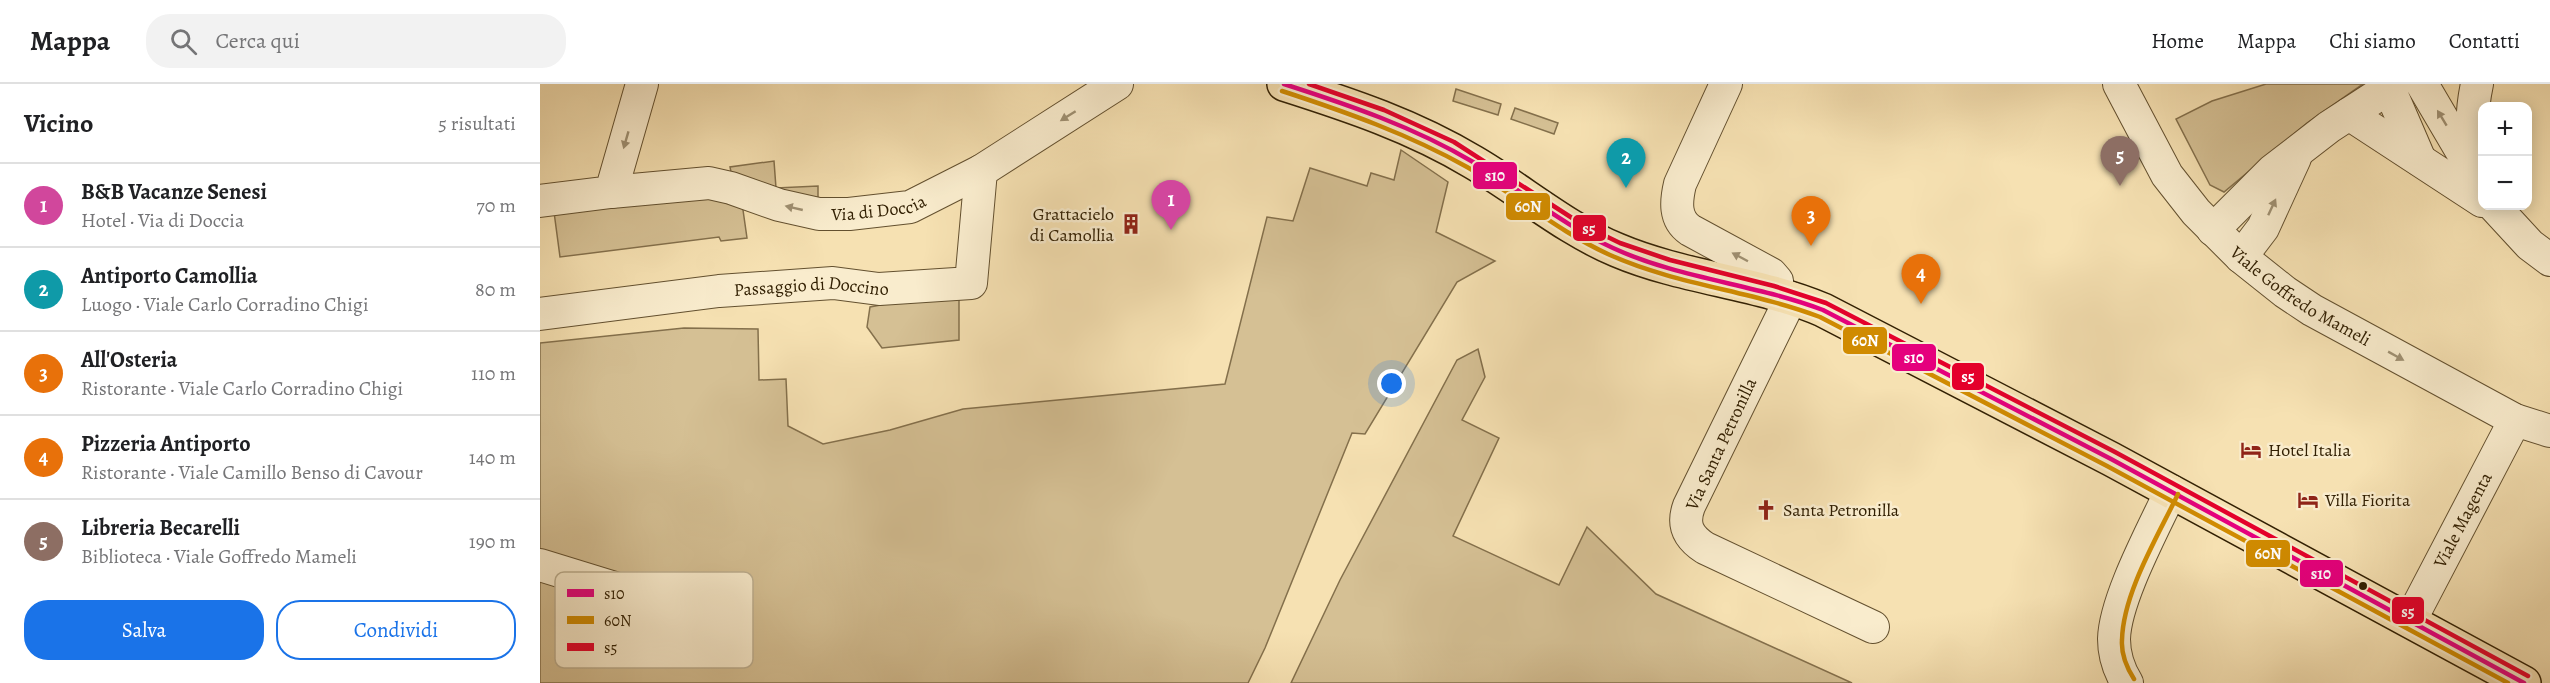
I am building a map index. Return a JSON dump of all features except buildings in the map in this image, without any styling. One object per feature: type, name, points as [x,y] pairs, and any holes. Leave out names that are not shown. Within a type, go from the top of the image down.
[{"type":"main road","points":[[1284,84],[1373,113],[1425,135],[1488,171],[1602,243],[1630,255],[1785,296],[1845,321],[2171,491],[2524,683]]},
{"type":"street","points":[[611,192],[642,84]]},
{"type":"street","name":"Via di Doccia","points":[[540,201],[709,183],[819,214],[849,214],[910,207],[981,171],[1117,84]]},
{"type":"street","points":[[1726,84],[1680,184],[1677,195],[1678,215],[1690,230],[1771,274],[1785,296]]},
{"type":"street","name":"Viale Goffredo Mameli","points":[[2119,84],[2167,175],[2213,230],[2241,257],[2285,292],[2312,309],[2515,420],[2550,431]]},
{"type":"street","points":[[2422,84],[2478,181]]},
{"type":"street","points":[[2477,84],[2472,123],[2478,158]]},
{"type":"street","points":[[2213,230],[2272,171],[2349,114],[2392,86],[2420,160]]},
{"type":"street","points":[[2349,114],[2478,195]]},
{"type":"street","points":[[2241,257],[2263,228],[2298,152]]},
{"type":"street","name":"Passaggio di Doccino","points":[[540,314],[719,291],[840,283],[879,289],[971,284],[981,171]]},
{"type":"street","points":[[2498,210],[2540,253]]},
{"type":"street","name":"Via Santa Petronilla","points":[[1785,296],[1689,506],[1686,526],[1692,537],[1705,548],[1873,627]]},
{"type":"street","name":"Viale Magenta","points":[[2410,621],[2515,420]]},
{"type":"street","points":[[2127,683],[2116,656],[2114,639],[2116,623],[2128,585],[2171,491]]},
{"type":"street","points":[[540,565],[563,572]]},
{"type":"shaded area","points":[[2266,84],[2363,84],[2307,123],[2224,192],[2210,185],[2176,119],[2212,101]]},
{"type":"shaded area","points":[[1456,89],[1501,104],[1498,115],[1453,101]]},
{"type":"shaded area","points":[[1515,108],[1558,123],[1554,134],[1511,119]]},
{"type":"shaded area","points":[[1401,150],[1448,182],[1436,232],[1495,261],[1457,282],[1365,434],[1352,433],[1265,648],[1248,683],[540,683],[540,343],[684,328],[758,329],[759,380],[786,379],[788,426],[823,444],[890,430],[963,409],[1225,384],[1267,217],[1293,221],[1310,168],[1367,186],[1371,173],[1394,180]]},
{"type":"shaded area","points":[[774,161],[776,188],[818,186],[818,204],[732,177],[730,167]]},
{"type":"shaded area","points":[[701,192],[742,203],[747,238],[721,241],[719,237],[560,257],[554,212]]},
{"type":"shaded area","points":[[953,291],[959,293],[959,340],[882,348],[867,327],[870,307]]},
{"type":"shaded area","points":[[1478,349],[1485,377],[1462,420],[1499,438],[1453,536],[1559,585],[1587,527],[1656,594],[1852,683],[1291,683],[1340,580],[1457,360]]},
{"type":"transit line","name":"s10","points":[[1284,84],[1404,127],[1451,149],[1559,218],[1613,248],[1665,267],[1797,301],[1823,310],[2111,459],[2524,683]]},
{"type":"transit line","name":"s5","points":[[1309,84],[1384,110],[1454,142],[1583,225],[1620,243],[1670,260],[1774,286],[1826,303],[2115,452],[2528,676]]},
{"type":"transit line","name":"60N","points":[[1282,91],[1376,124],[1445,155],[1591,246],[1610,255],[1662,274],[1794,308],[1820,317],[2107,466],[2508,683]]},
{"type":"transit line","name":"60N","points":[[2134,679],[2122,650],[2128,603],[2143,565],[2178,494]]},
{"type":"place","name":"Libreria Becarelli","points":[[2120,186]]},
{"type":"place","name":"Antiporto Camollia","points":[[1626,188]]},
{"type":"place","name":"Grattacielo di Camollia","points":[[1131,224]]},
{"type":"place","name":"B&B Vacanze Senesi","points":[[1171,230]]},
{"type":"place","name":"All'Osteria","points":[[1811,246]]},
{"type":"place","name":"Pizzeria Antiporto","points":[[1921,304]]},
{"type":"place","name":"Hotel Italia","points":[[2251,450]]},
{"type":"place","name":"Villa Fiorita","points":[[2308,500]]},
{"type":"place","name":"Santa Petronilla","points":[[1766,510]]}]
